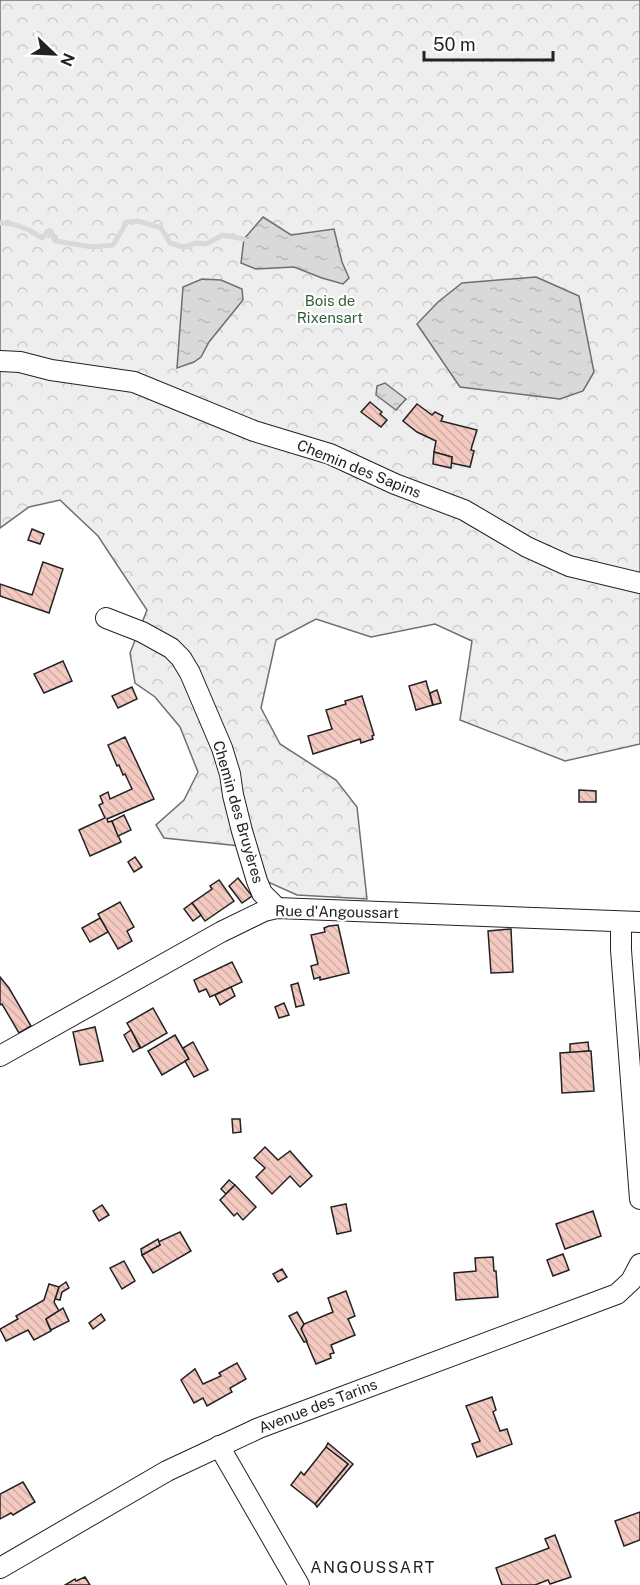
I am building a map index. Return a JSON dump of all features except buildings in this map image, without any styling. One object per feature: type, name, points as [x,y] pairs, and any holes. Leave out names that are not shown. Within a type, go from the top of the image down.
[{"type":"street","name":"Chemin des Sapins","points":[[0,361],[20,362],[51,370],[134,382],[254,431],[330,454],[395,484],[464,510],[527,547],[569,566],[640,583]]},
{"type":"street","name":"Chemin des Bruyères","points":[[106,618],[156,639],[171,648],[186,666],[222,748],[257,881],[262,893],[277,908]]},
{"type":"street","name":"Rue d'Angoussart","points":[[0,1056],[221,932],[277,908],[631,922]]},
{"type":"street","points":[[631,922],[621,950],[640,1199]]},
{"type":"street","name":"Avenue des Tarins","points":[[0,1568],[167,1471],[259,1428],[617,1294],[631,1281],[640,1264]]},
{"type":"street","points":[[219,1446],[298,1585]]},
{"type":"green space","name":"Bois de Rixensart","points":[[0,0],[640,0],[640,744],[565,761],[460,720],[472,641],[435,624],[371,637],[316,619],[276,640],[261,708],[280,744],[336,780],[357,807],[367,899],[297,895],[259,878],[240,846],[164,838],[156,825],[184,800],[198,772],[180,727],[155,697],[135,683],[130,653],[147,610],[98,536],[60,500],[29,507],[0,528]]},
{"type":"water","points":[[263,217],[291,235],[334,229],[342,262],[349,278],[343,284],[294,267],[256,269],[241,263],[244,239]]},
{"type":"water","points":[[536,277],[579,296],[594,372],[583,391],[560,399],[460,387],[417,324],[438,302],[462,283]]},
{"type":"water","points":[[202,279],[221,280],[242,289],[243,300],[209,342],[201,357],[177,368],[183,287]]},
{"type":"water","points":[[385,383],[406,399],[396,410],[376,395],[377,386]]},
{"type":"waterway","points":[[0,223],[13,224],[42,238],[48,231],[51,231],[55,241],[93,247],[113,245],[127,222],[138,221],[161,228],[170,243],[183,247],[197,243],[206,244],[223,235],[244,239]]},
{"type":"district","name":"ANGOUSSART","points":[[373,1567]]}]
